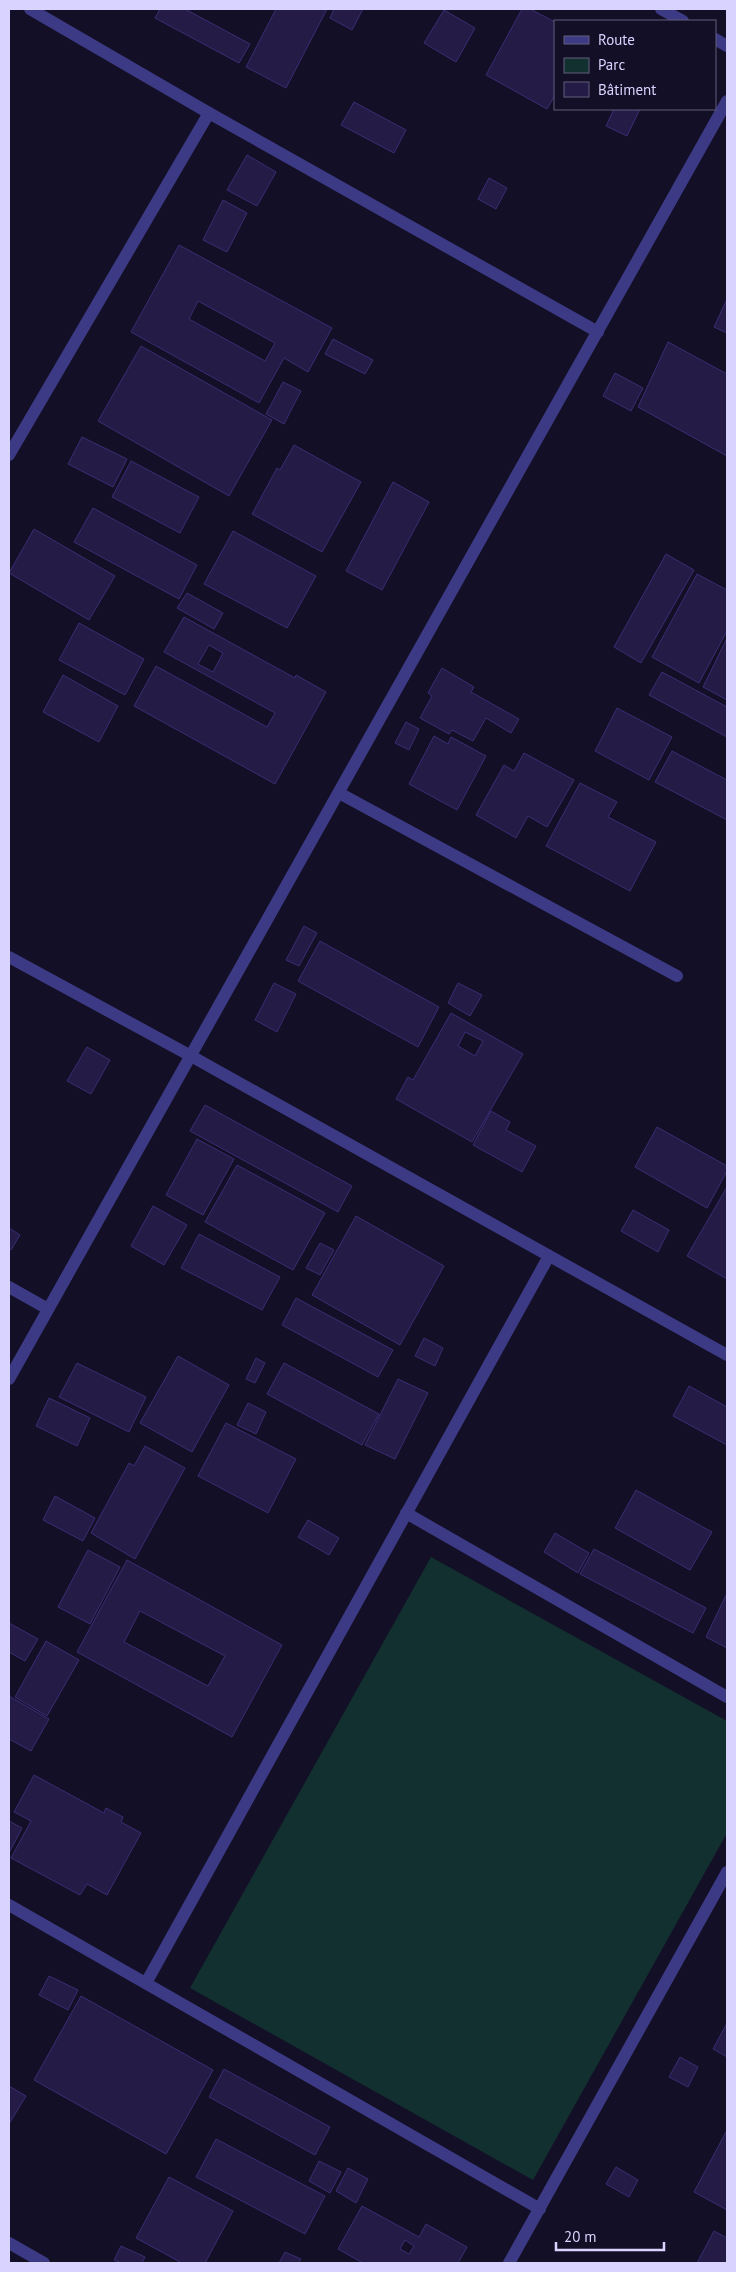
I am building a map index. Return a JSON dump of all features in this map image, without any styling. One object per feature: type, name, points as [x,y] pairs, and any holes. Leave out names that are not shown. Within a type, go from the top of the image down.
[{"type":"street","points":[[30,9],[208,113],[598,332]]},
{"type":"street","points":[[661,9],[681,20]]},
{"type":"street","points":[[716,40],[727,46]]},
{"type":"street","points":[[9,1379],[727,101]]},
{"type":"street","points":[[9,455],[208,113]]},
{"type":"street","points":[[339,792],[677,976]]},
{"type":"street","points":[[9,958],[190,1056],[727,1355]]},
{"type":"street","points":[[146,1983],[550,1256]]},
{"type":"street","points":[[9,1287],[48,1309]]},
{"type":"street","points":[[406,1513],[727,1697]]},
{"type":"street","points":[[509,2263],[727,1872]]},
{"type":"street","points":[[9,1905],[540,2208]]},
{"type":"street","points":[[9,2243],[44,2263]]},
{"type":"green space","points":[[431,1557],[727,1721],[727,1833],[533,2180],[190,1988]]},
{"type":"building","points":[[160,9],[185,9],[250,44],[239,63],[155,18]]},
{"type":"building","points":[[276,9],[327,9],[286,88],[246,67]]},
{"type":"building","points":[[334,9],[363,9],[352,30],[330,18]]},
{"type":"building","points":[[522,9],[530,9],[554,21],[554,97],[547,109],[486,75]]},
{"type":"building","points":[[444,10],[475,28],[456,62],[424,43]]},
{"type":"building","points":[[354,102],[406,130],[394,153],[341,125]]},
{"type":"building","points":[[614,110],[640,110],[627,136],[606,126]]},
{"type":"building","points":[[247,155],[276,172],[257,206],[227,190]]},
{"type":"building","points":[[489,178],[507,188],[496,209],[478,199]]},
{"type":"building","points":[[223,200],[247,213],[227,252],[203,240]]},
{"type":"building","points":[[179,245],[332,328],[308,372],[284,358],[259,403],[131,332]],"holes":[[[198,301],[275,343],[265,361],[189,319]]]},
{"type":"building","points":[[727,299],[727,333],[714,327]]},
{"type":"building","points":[[333,339],[373,360],[365,374],[325,354]]},
{"type":"building","points":[[668,342],[727,374],[727,456],[638,407]]},
{"type":"building","points":[[141,346],[272,420],[229,496],[98,421]]},
{"type":"building","points":[[615,373],[643,388],[631,411],[603,396]]},
{"type":"building","points":[[283,382],[301,391],[284,424],[266,414]]},
{"type":"building","points":[[82,437],[127,459],[113,487],[68,464]]},
{"type":"building","points":[[294,445],[361,482],[322,552],[252,514],[277,468],[280,470]]},
{"type":"building","points":[[131,461],[199,497],[180,533],[112,497]]},
{"type":"building","points":[[393,482],[429,502],[382,590],[346,571]]},
{"type":"building","points":[[93,508],[197,565],[179,599],[74,542]]},
{"type":"building","points":[[34,529],[115,576],[89,620],[9,573]]},
{"type":"building","points":[[233,531],[316,576],[287,628],[204,584]]},
{"type":"building","points":[[666,554],[694,570],[641,663],[614,647]]},
{"type":"building","points":[[697,574],[727,590],[727,631],[699,683],[652,657]]},
{"type":"building","points":[[187,593],[223,613],[214,629],[177,608]]},
{"type":"building","points":[[184,617],[295,678],[296,675],[326,692],[275,784],[134,706],[156,666],[267,727],[275,713],[164,652]],"holes":[[[209,645],[223,653],[213,672],[198,664]]]},
{"type":"building","points":[[79,623],[144,659],[125,695],[59,660]]},
{"type":"building","points":[[727,638],[727,700],[703,687]]},
{"type":"building","points":[[442,668],[474,687],[471,692],[519,719],[511,733],[486,718],[473,741],[452,730],[449,734],[420,718],[432,696],[428,693]]},
{"type":"building","points":[[662,672],[727,707],[727,737],[649,695]]},
{"type":"building","points":[[63,675],[118,706],[99,742],[43,712]]},
{"type":"building","points":[[617,708],[672,737],[649,780],[595,751]]},
{"type":"building","points":[[406,722],[419,729],[409,750],[395,743]]},
{"type":"building","points":[[434,736],[448,744],[451,737],[486,756],[457,810],[409,784]]},
{"type":"building","points":[[672,751],[727,780],[727,820],[655,782]]},
{"type":"building","points":[[524,753],[574,780],[547,827],[528,816],[516,838],[476,815],[504,765],[514,771]]},
{"type":"building","points":[[580,783],[617,802],[608,817],[656,842],[630,891],[546,846]]},
{"type":"building","points":[[304,926],[317,933],[299,966],[286,960]]},
{"type":"building","points":[[320,941],[439,1007],[418,1047],[298,981]]},
{"type":"building","points":[[274,983],[296,994],[277,1032],[255,1020]]},
{"type":"building","points":[[458,983],[482,995],[470,1016],[448,1003]]},
{"type":"building","points":[[451,1013],[523,1054],[472,1142],[396,1099],[408,1077],[413,1080]],"holes":[[[465,1032],[483,1041],[475,1056],[458,1046]]]},
{"type":"building","points":[[87,1047],[110,1060],[91,1094],[67,1081]]},
{"type":"building","points":[[205,1105],[352,1186],[338,1212],[190,1131]]},
{"type":"building","points":[[491,1111],[510,1122],[506,1130],[536,1146],[522,1172],[473,1145]]},
{"type":"building","points":[[657,1127],[727,1166],[727,1171],[707,1208],[635,1167]]},
{"type":"building","points":[[197,1139],[234,1159],[203,1215],[166,1195]]},
{"type":"building","points":[[237,1165],[325,1213],[293,1270],[205,1222]]},
{"type":"building","points":[[727,1187],[727,1279],[687,1256]]},
{"type":"building","points":[[153,1206],[187,1225],[164,1265],[131,1246]]},
{"type":"building","points":[[633,1210],[669,1230],[658,1252],[621,1231]]},
{"type":"building","points":[[356,1216],[444,1266],[400,1345],[312,1295]]},
{"type":"building","points":[[9,1228],[20,1235],[11,1250],[9,1248]]},
{"type":"building","points":[[199,1234],[280,1277],[262,1310],[181,1268]]},
{"type":"building","points":[[320,1243],[334,1250],[320,1275],[306,1268]]},
{"type":"building","points":[[296,1298],[393,1350],[378,1377],[282,1325]]},
{"type":"building","points":[[424,1338],[443,1348],[435,1366],[415,1356]]},
{"type":"building","points":[[178,1356],[229,1385],[192,1452],[140,1423]]},
{"type":"building","points":[[256,1358],[265,1363],[255,1383],[246,1379]]},
{"type":"building","points":[[77,1363],[146,1397],[129,1432],[59,1397]]},
{"type":"building","points":[[284,1363],[379,1414],[362,1445],[267,1394]]},
{"type":"building","points":[[398,1379],[428,1393],[395,1459],[365,1445]]},
{"type":"building","points":[[689,1386],[727,1407],[727,1445],[673,1416]]},
{"type":"building","points":[[49,1398],[90,1418],[77,1446],[36,1426]]},
{"type":"building","points":[[248,1403],[266,1412],[256,1434],[237,1425]]},
{"type":"building","points":[[226,1423],[296,1459],[268,1513],[198,1476]]},
{"type":"building","points":[[145,1446],[185,1468],[135,1559],[91,1533],[129,1463],[134,1466]]},
{"type":"building","points":[[636,1490],[712,1532],[690,1570],[615,1528]]},
{"type":"building","points":[[55,1496],[95,1518],[83,1541],[43,1520]]},
{"type":"building","points":[[308,1520],[339,1538],[329,1555],[298,1537]]},
{"type":"building","points":[[555,1533],[589,1553],[578,1573],[544,1552]]},
{"type":"building","points":[[594,1549],[706,1608],[693,1633],[580,1574]]},
{"type":"building","points":[[88,1550],[120,1567],[90,1624],[58,1607]]},
{"type":"building","points":[[127,1560],[282,1645],[232,1737],[77,1652]],"holes":[[[140,1611],[225,1656],[208,1686],[124,1642]]]},
{"type":"building","points":[[727,1596],[727,1648],[706,1637]]},
{"type":"building","points":[[9,1623],[38,1639],[25,1661],[9,1652]]},
{"type":"building","points":[[46,1641],[79,1660],[47,1716],[15,1697]]},
{"type":"building","points":[[9,1696],[49,1719],[31,1751],[9,1739]]},
{"type":"building","points":[[34,1775],[104,1813],[106,1808],[123,1817],[121,1822],[141,1833],[107,1895],[87,1884],[80,1895],[11,1858],[31,1821],[14,1812]]},
{"type":"building","points":[[9,1821],[22,1828],[9,1853]]},
{"type":"building","points":[[49,1976],[78,1990],[68,2010],[39,1995]]},
{"type":"building","points":[[81,1996],[213,2070],[166,2154],[34,2080]]},
{"type":"building","points":[[727,2023],[727,2057],[713,2049]]},
{"type":"building","points":[[680,2057],[698,2067],[688,2087],[669,2077]]},
{"type":"building","points":[[224,2069],[330,2127],[315,2155],[209,2097]]},
{"type":"building","points":[[9,2086],[26,2096],[9,2124]]},
{"type":"building","points":[[727,2130],[727,2210],[694,2192]]},
{"type":"building","points":[[216,2139],[325,2196],[305,2234],[196,2177]]},
{"type":"building","points":[[319,2161],[341,2172],[330,2193],[309,2181]]},
{"type":"building","points":[[616,2167],[638,2180],[629,2197],[606,2184]]},
{"type":"building","points":[[348,2168],[368,2179],[356,2203],[336,2191]]},
{"type":"building","points":[[169,2177],[233,2211],[205,2263],[182,2263],[136,2238]]},
{"type":"building","points":[[362,2206],[419,2237],[426,2224],[467,2247],[458,2263],[363,2263],[338,2249]],"holes":[[[405,2240],[414,2246],[409,2254],[400,2249]]]},
{"type":"building","points":[[714,2231],[727,2238],[727,2263],[697,2263]]},
{"type":"building","points":[[121,2246],[145,2257],[142,2263],[121,2263],[114,2260]]},
{"type":"building","points":[[285,2252],[301,2259],[298,2263],[279,2263]]}]
